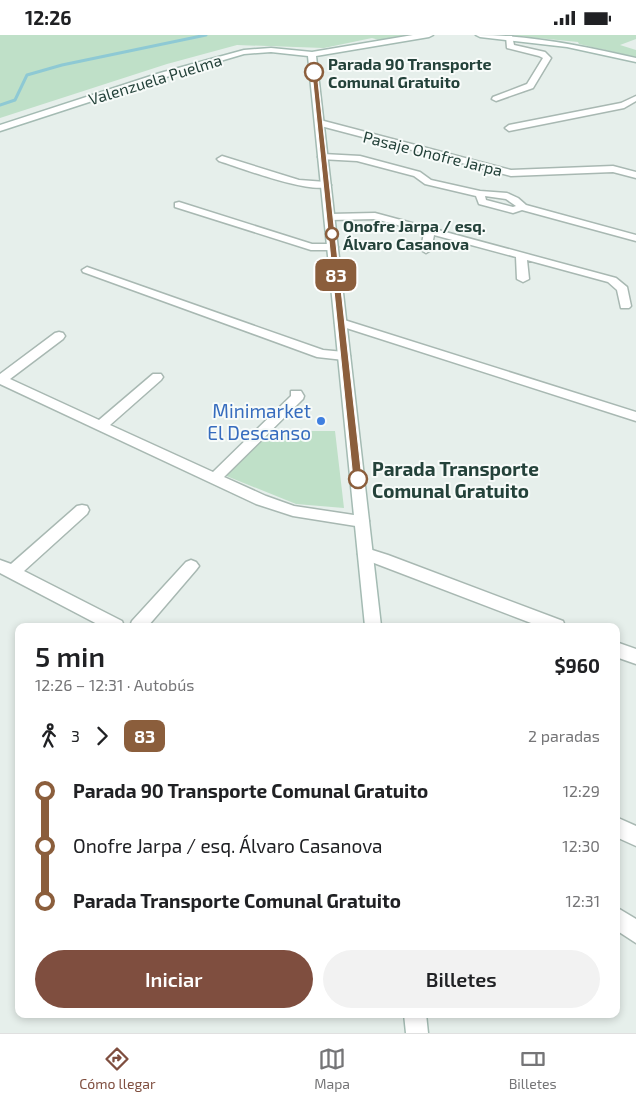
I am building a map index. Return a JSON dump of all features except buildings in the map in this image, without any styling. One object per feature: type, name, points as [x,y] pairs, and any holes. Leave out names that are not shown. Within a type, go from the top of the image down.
[{"type":"street","name":"Valenzuela Puelma","points":[[0,129],[170,73],[244,52],[270,50],[312,54],[378,41],[429,35]]},
{"type":"street","points":[[480,35],[567,45],[636,59]]},
{"type":"street","points":[[496,99],[530,86],[547,58],[542,53],[510,46],[509,38]]},
{"type":"street","points":[[312,54],[373,623]]},
{"type":"street","points":[[509,128],[624,105],[636,98]]},
{"type":"street","name":"Pasaje Onofre Jarpa","points":[[320,123],[511,173],[613,169],[636,175]]},
{"type":"street","name":"Pasaje Onofre Jarpa","points":[[324,157],[358,159],[417,174],[428,182],[480,195],[482,202],[514,210],[522,207],[636,238]]},
{"type":"street","points":[[222,159],[298,183],[326,185]]},
{"type":"street","points":[[179,205],[304,245],[321,248],[333,247]]},
{"type":"street","points":[[330,221],[382,219],[619,284],[624,291],[625,306]]},
{"type":"street","points":[[426,250],[429,232]]},
{"type":"street","points":[[521,257],[523,279]]},
{"type":"street","points":[[87,270],[321,354],[344,355]]},
{"type":"street","points":[[341,323],[636,417]]},
{"type":"street","points":[[59,336],[1,379],[261,500],[293,511],[362,521]]},
{"type":"street","points":[[100,426],[157,377]]},
{"type":"street","points":[[214,479],[298,397],[296,394]]},
{"type":"street","points":[[82,510],[6,569],[110,623]]},
{"type":"street","points":[[366,554],[550,623]]},
{"type":"street","points":[[141,623],[191,567]]},
{"type":"street","points":[[620,651],[636,657]]},
{"type":"street","points":[[620,829],[636,835]]},
{"type":"street","points":[[620,920],[636,932]]},
{"type":"street","points":[[415,1018],[417,1033]]},
{"type":"green space","points":[[0,35],[414,35],[379,40],[372,38],[324,48],[237,45],[167,64],[0,118]]},
{"type":"green space","points":[[507,35],[636,35],[636,39],[620,45],[636,50],[636,57],[579,44],[578,42]]},
{"type":"green space","points":[[270,431],[335,431],[344,508],[296,504],[224,475]]},
{"type":"waterway","points":[[0,105],[15,100],[27,75],[62,65],[206,35]]},
{"type":"bus line","name":"83","points":[[314,72],[358,479]]},
{"type":"place","name":"Parada 90 Transporte Comunal Gratuito","points":[[314,72]]},
{"type":"place","name":"Onofre Jarpa / esq. Álvaro Casanova","points":[[332,234]]},
{"type":"place","name":"Minimarket El Descanso","points":[[321,421]]},
{"type":"place","name":"Parada Transporte Comunal Gratuito","points":[[358,479]]}]
